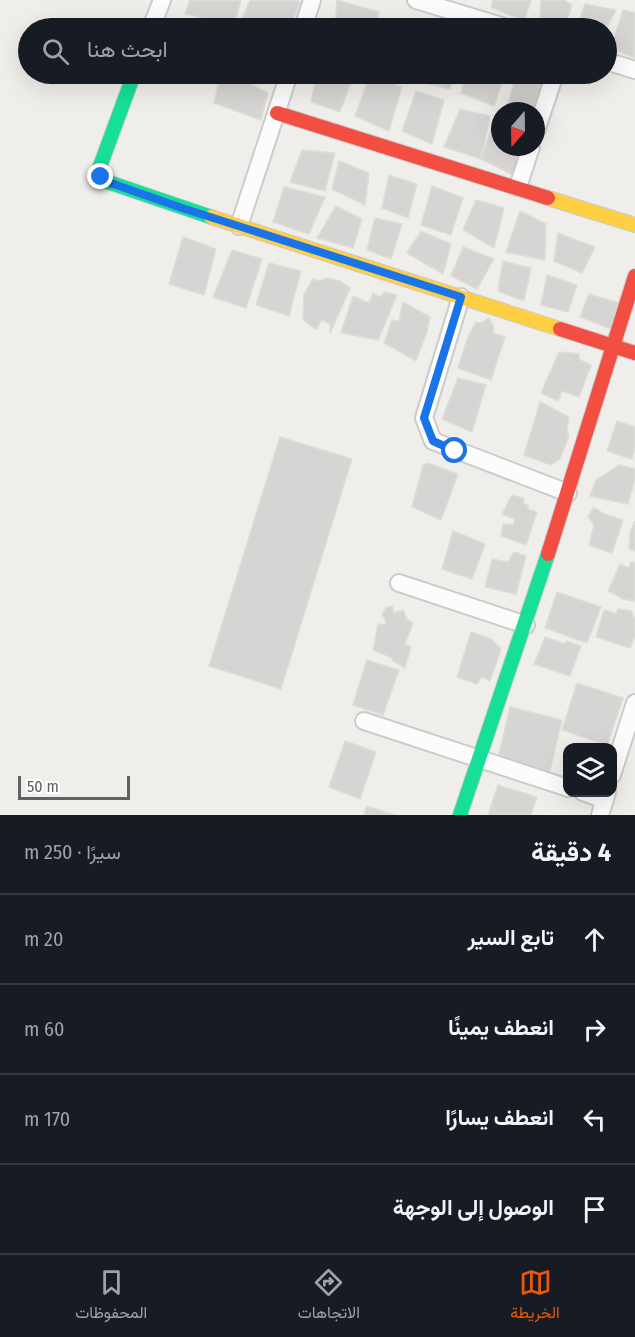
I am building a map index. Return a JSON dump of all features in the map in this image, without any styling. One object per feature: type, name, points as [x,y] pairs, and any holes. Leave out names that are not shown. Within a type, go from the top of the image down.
[{"type":"street","points":[[155,18],[162,0]]},
{"type":"street","points":[[306,18],[312,0]]},
{"type":"street","points":[[416,0],[475,18]]},
{"type":"street","points":[[617,64],[635,70]]},
{"type":"street","points":[[130,84],[99,169],[105,181],[635,353]]},
{"type":"street","points":[[239,226],[286,84]]},
{"type":"street","points":[[545,104],[552,84]]},
{"type":"street","points":[[277,113],[635,225]]},
{"type":"street","points":[[518,187],[528,156]]},
{"type":"street","points":[[460,815],[568,493],[635,276]]},
{"type":"street","points":[[461,297],[424,418],[433,441],[568,493]]},
{"type":"street","points":[[399,583],[525,625]]},
{"type":"street","points":[[617,760],[635,704]]},
{"type":"street","points":[[364,721],[563,787]]},
{"type":"building","points":[[190,0],[241,0],[236,18],[203,18],[185,14]]},
{"type":"building","points":[[250,0],[300,2],[294,18],[242,18]]},
{"type":"building","points":[[337,0],[379,12],[378,18],[336,18]]},
{"type":"building","points":[[493,0],[531,0],[525,18],[517,18],[491,7]]},
{"type":"building","points":[[541,0],[564,0],[572,5],[567,18],[540,18]]},
{"type":"building","points":[[585,4],[616,10],[612,18],[580,18]]},
{"type":"building","points":[[623,10],[635,13],[635,58],[617,50],[617,29]]},
{"type":"building","points":[[219,84],[250,84],[268,93],[261,120],[214,103]]},
{"type":"building","points":[[315,84],[350,84],[340,112],[311,102]]},
{"type":"building","points":[[367,84],[394,84],[402,87],[389,131],[355,116]]},
{"type":"building","points":[[430,84],[451,84],[450,89]]},
{"type":"building","points":[[463,84],[502,84],[495,102],[491,102],[491,105],[461,93]]},
{"type":"building","points":[[514,84],[545,84],[539,102],[508,102]]},
{"type":"building","points":[[416,91],[444,100],[432,144],[402,131]]},
{"type":"building","points":[[460,109],[490,116],[481,159],[444,147]]},
{"type":"building","points":[[491,130],[491,156],[526,156],[519,178],[481,159]]},
{"type":"building","points":[[302,150],[335,153],[325,191],[290,182]]},
{"type":"building","points":[[339,161],[369,173],[365,205],[332,189]]},
{"type":"building","points":[[389,175],[417,184],[408,218],[382,208]]},
{"type":"building","points":[[432,186],[463,198],[451,235],[421,225]]},
{"type":"building","points":[[284,187],[325,197],[309,234],[273,222]]},
{"type":"building","points":[[476,200],[504,208],[494,248],[463,230]]},
{"type":"building","points":[[336,206],[362,219],[353,248],[317,238]]},
{"type":"building","points":[[520,211],[546,224],[545,260],[506,252]]},
{"type":"building","points":[[375,218],[402,224],[391,259],[367,250]]},
{"type":"building","points":[[421,231],[451,244],[443,274],[407,253]]},
{"type":"building","points":[[558,233],[595,247],[582,273],[554,261]]},
{"type":"building","points":[[183,237],[216,249],[204,295],[169,284]]},
{"type":"building","points":[[463,247],[494,259],[477,289],[451,276]]},
{"type":"building","points":[[232,250],[262,259],[246,308],[213,297]]},
{"type":"building","points":[[503,261],[531,268],[524,301],[498,291]]},
{"type":"building","points":[[269,263],[301,271],[289,316],[256,305]]},
{"type":"building","points":[[547,275],[577,285],[568,312],[541,305]]},
{"type":"building","points":[[326,278],[340,281],[350,288],[330,334],[330,324],[322,320],[316,330],[303,320],[304,294],[313,279],[320,281]]},
{"type":"building","points":[[384,292],[397,295],[378,340],[341,333],[353,296],[369,303],[373,293],[381,297]]},
{"type":"building","points":[[589,294],[619,303],[611,329],[580,317]]},
{"type":"building","points":[[403,302],[430,317],[416,361],[384,343],[392,320],[399,321]]},
{"type":"building","points":[[489,318],[494,328],[493,333],[505,337],[491,380],[458,368],[467,339],[476,322],[481,323]]},
{"type":"building","points":[[559,352],[579,354],[579,359],[591,365],[579,397],[562,391],[558,401],[541,393]]},
{"type":"building","points":[[458,378],[486,385],[472,432],[442,419]]},
{"type":"building","points":[[540,402],[569,417],[567,431],[569,436],[560,459],[550,465],[524,455]]},
{"type":"building","points":[[617,421],[635,427],[635,448],[632,459],[607,451]]},
{"type":"building","points":[[280,437],[352,459],[281,689],[209,666]]},
{"type":"building","points":[[428,463],[458,474],[441,520],[412,507],[423,465]]},
{"type":"building","points":[[619,465],[635,469],[635,479],[628,504],[590,496],[596,480]]},
{"type":"building","points":[[512,495],[524,498],[523,503],[528,505],[528,509],[537,512],[526,545],[501,536],[503,524],[513,525],[515,519],[502,514]]},
{"type":"building","points":[[594,507],[604,514],[623,520],[612,553],[589,545],[594,525],[588,517]]},
{"type":"building","points":[[635,521],[635,551],[629,549],[630,532]]},
{"type":"building","points":[[453,531],[485,544],[472,579],[442,569]]},
{"type":"building","points":[[514,552],[526,556],[516,594],[485,587],[492,559],[508,562]]},
{"type":"building","points":[[631,562],[635,563],[635,601],[623,599],[608,591],[620,564],[629,568]]},
{"type":"building","points":[[557,592],[601,607],[587,643],[545,628]]},
{"type":"building","points":[[392,606],[394,613],[403,610],[407,619],[413,623],[405,644],[411,647],[405,668],[392,658],[373,650],[378,624],[385,625],[386,621],[382,614],[386,608]]},
{"type":"building","points":[[618,609],[631,611],[635,619],[635,636],[630,648],[596,637],[604,610],[616,614]]},
{"type":"building","points":[[471,632],[491,639],[501,649],[490,681],[482,677],[477,684],[457,677]]},
{"type":"building","points":[[545,637],[565,644],[566,641],[581,646],[570,676],[534,664]]},
{"type":"building","points":[[367,660],[399,670],[383,715],[353,705]]},
{"type":"building","points":[[577,683],[623,698],[608,743],[601,743],[562,730]]},
{"type":"building","points":[[510,707],[562,720],[549,775],[497,763]]},
{"type":"building","points":[[345,741],[376,752],[360,799],[329,787]]},
{"type":"building","points":[[498,785],[537,797],[531,815],[488,815]]},
{"type":"building","points":[[367,806],[394,815],[364,815]]},
{"type":"traffic: fast","points":[[130,84],[99,169],[101,177],[105,181],[211,217]]},
{"type":"traffic: fast","points":[[460,815],[548,554]]},
{"type":"traffic: slow","points":[[548,198],[635,225]]},
{"type":"traffic: slow","points":[[211,217],[560,329]]},
{"type":"traffic: jam","points":[[277,113],[548,198]]},
{"type":"traffic: jam","points":[[548,554],[635,276]]},
{"type":"traffic: jam","points":[[560,329],[635,353]]},
{"type":"route","points":[[101,177],[105,181],[182,208],[461,297],[424,418],[433,441],[455,451]]}]
